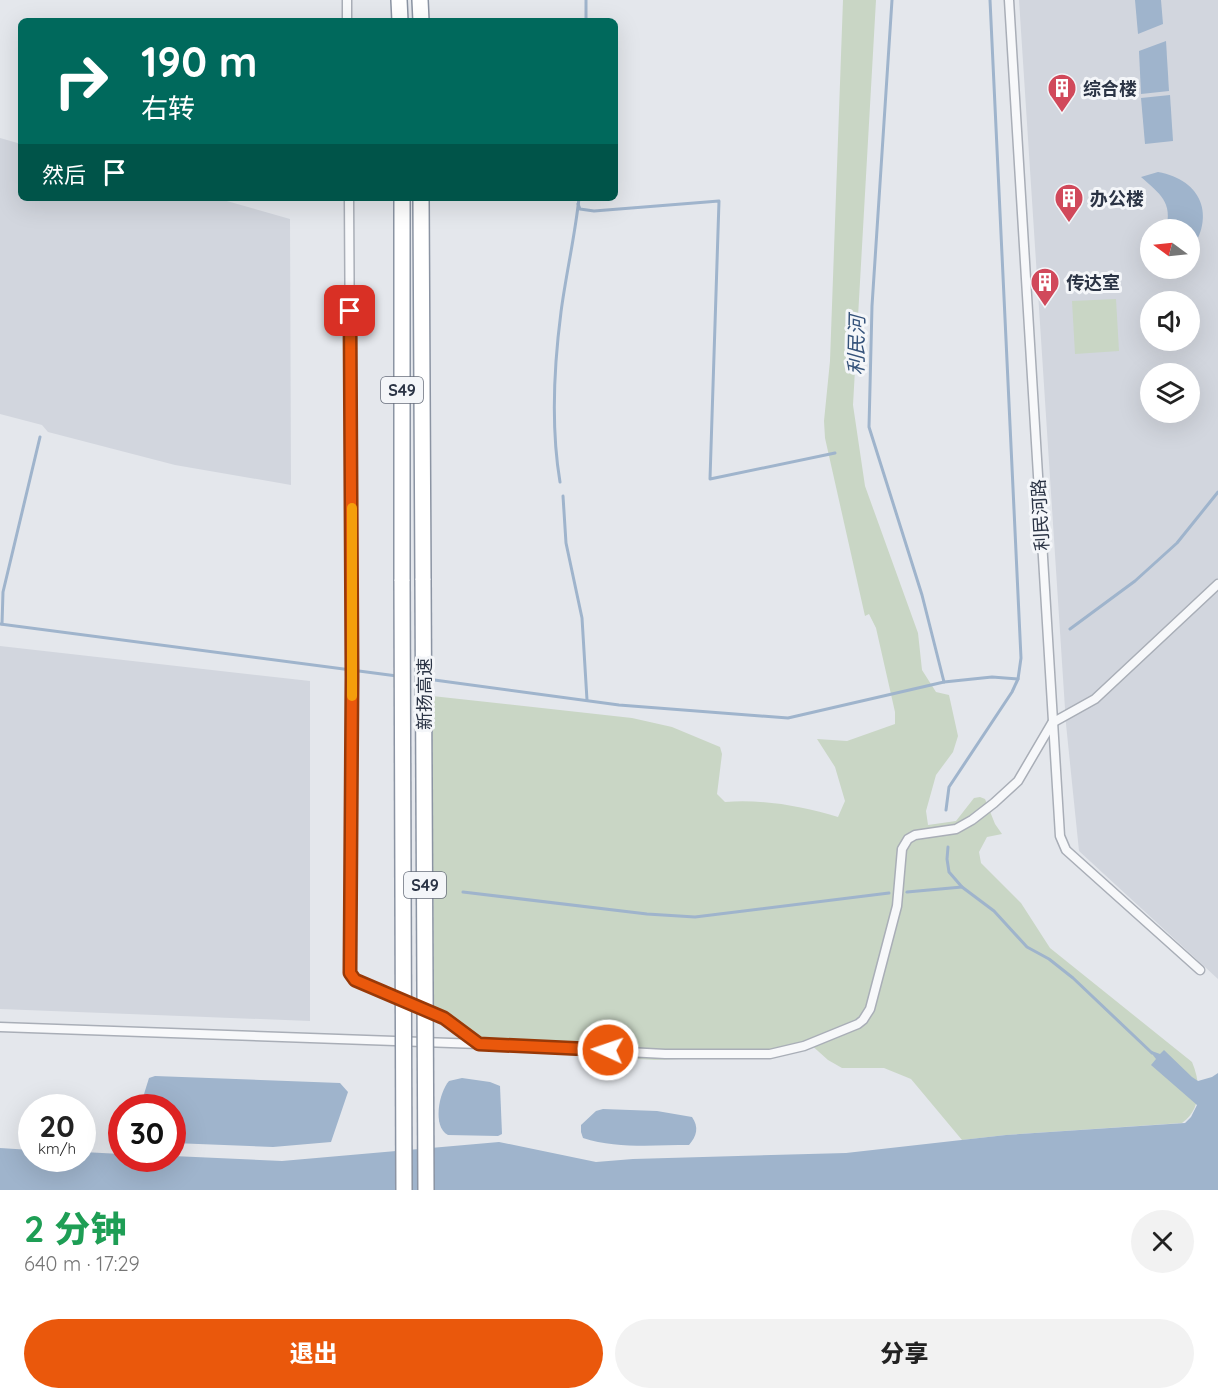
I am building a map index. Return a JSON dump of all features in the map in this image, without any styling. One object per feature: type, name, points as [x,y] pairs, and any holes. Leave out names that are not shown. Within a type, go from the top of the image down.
[{"type":"highway","points":[[399,0],[400,18]]},
{"type":"highway","points":[[420,0],[420,18]]},
{"type":"highway","name":"新扬高速","points":[[402,201],[404,1190]]},
{"type":"highway","name":"新扬高速","points":[[422,201],[426,1190]]},
{"type":"street","points":[[347,0],[347,18]]},
{"type":"street","name":"利民河路","points":[[1009,0],[1060,836],[1066,850],[1200,970]]},
{"type":"street","points":[[349,201],[352,639],[350,973],[355,980],[444,1018],[479,1044]]},
{"type":"street","points":[[0,1027],[479,1044],[664,1054],[770,1054],[804,1046],[858,1024],[870,1009],[897,906],[902,849],[908,839],[915,835],[956,829],[994,803],[1018,781],[1052,723],[1095,699],[1218,584]]},
{"type":"shaded area","points":[[1019,0],[1218,0],[1218,979],[1079,851],[1066,724]]},
{"type":"shaded area","points":[[0,138],[18,143],[18,201],[227,201],[290,219],[291,485],[175,465],[48,432],[42,425],[0,414]]},
{"type":"shaded area","points":[[0,646],[310,681],[310,1021],[0,1009]]},
{"type":"green space","points":[[843,0],[876,0],[853,405],[865,486],[918,633],[922,670],[936,692],[949,695],[958,736],[953,752],[936,775],[926,811],[928,825],[956,821],[974,798],[985,799],[995,824],[1002,834],[987,837],[979,852],[981,863],[1021,903],[1050,948],[1192,1062],[1197,1078],[1198,1095],[1193,1111],[1182,1123],[962,1140],[911,1079],[884,1068],[842,1068],[828,1060],[809,1043],[732,1057],[655,1060],[477,1050],[437,1020],[434,1006],[432,696],[632,718],[672,727],[720,747],[722,754],[717,794],[725,802],[782,804],[838,817],[845,801],[835,767],[817,739],[847,741],[895,724],[895,712],[876,628],[869,614],[865,616],[825,438],[824,421],[830,361]]},
{"type":"green space","points":[[1116,299],[1119,351],[1075,354],[1072,301]]},
{"type":"water","points":[[1135,0],[1161,0],[1163,24],[1138,34]]},
{"type":"water","points":[[1166,41],[1169,91],[1141,94],[1139,51]]},
{"type":"water","points":[[1170,95],[1173,141],[1145,144],[1141,98]]},
{"type":"water","points":[[1158,172],[1173,176],[1194,191],[1203,213],[1200,232],[1200,219],[1168,219],[1163,199],[1141,177]]},
{"type":"water","points":[[1149,1050],[1160,1054],[1164,1050],[1198,1081],[1218,1073],[1218,1190],[0,1190],[0,1148],[18,1149],[18,1172],[96,1172],[96,1153],[108,1153],[108,1172],[186,1172],[186,1157],[282,1161],[499,1142],[596,1162],[846,1153],[1006,1135],[1185,1123],[1197,1105],[1151,1065],[1156,1059]]},
{"type":"water","points":[[155,1076],[340,1083],[348,1092],[331,1142],[273,1147],[186,1144],[186,1094],[144,1094],[149,1078]]},
{"type":"water","points":[[462,1078],[490,1082],[500,1086],[502,1134],[498,1136],[448,1135],[443,1131],[439,1117],[442,1093],[449,1081]]},
{"type":"water","points":[[603,1109],[657,1111],[692,1117],[696,1124],[695,1135],[689,1145],[623,1145],[583,1138],[581,1125],[596,1111]]},
{"type":"waterway","points":[[586,0],[586,18]]},
{"type":"waterway","name":"利民河","points":[[892,0],[872,306],[869,427],[922,595],[944,682]]},
{"type":"waterway","points":[[946,810],[949,787],[1012,692],[1018,679],[1021,658],[990,0]]},
{"type":"waterway","points":[[560,482],[555,440],[554,397],[563,298],[579,201]]},
{"type":"waterway","points":[[578,204],[580,209],[594,211],[719,201],[710,479],[835,453]]},
{"type":"waterway","points":[[2,624],[3,592],[40,437]]},
{"type":"waterway","points":[[1070,629],[1135,581],[1177,543],[1218,492]]},
{"type":"waterway","points":[[563,496],[566,543],[582,618],[587,700]]},
{"type":"waterway","points":[[0,624],[397,676]]},
{"type":"waterway","points":[[427,679],[619,705],[788,718],[944,682],[992,677],[1018,679]]},
{"type":"waterway","points":[[948,847],[949,872],[962,887],[994,911],[1027,947],[1049,959],[1073,978],[1152,1053]]},
{"type":"waterway","points":[[907,892],[962,887]]},
{"type":"waterway","points":[[463,892],[647,914],[695,917],[889,893]]},
{"type":"slow traffic","points":[[352,508],[352,696]]},
{"type":"place","name":"综合楼","points":[[1062,114]]},
{"type":"place","name":"办公楼","points":[[1069,224]]},
{"type":"place","name":"传达室","points":[[1045,308]]},
{"type":"route","points":[[350,311],[352,696],[350,973],[355,980],[444,1018],[479,1044],[608,1050]]}]
